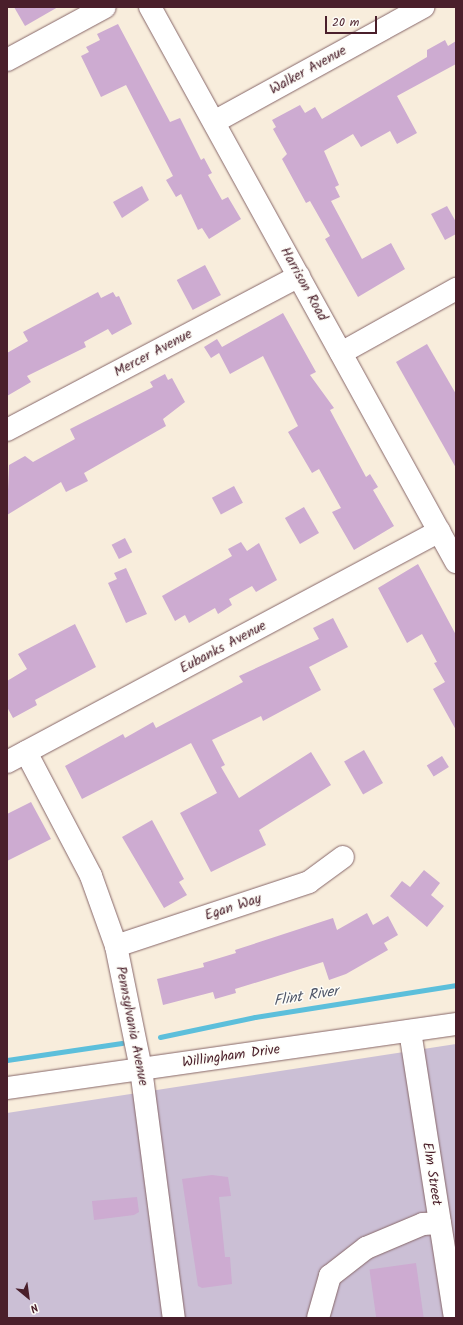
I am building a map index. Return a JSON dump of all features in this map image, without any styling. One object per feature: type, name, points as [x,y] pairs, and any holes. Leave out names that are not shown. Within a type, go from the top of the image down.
[{"type":"street","points":[[7,60],[105,7]]},
{"type":"street","name":"Harrison Road","points":[[150,7],[456,562]]},
{"type":"street","name":"Walker Avenue","points":[[214,122],[423,7]]},
{"type":"street","name":"Mercer Avenue","points":[[7,430],[299,276]]},
{"type":"street","points":[[341,353],[456,289]]},
{"type":"street","name":"Eubanks Avenue","points":[[7,762],[439,532]]},
{"type":"street","name":"Pennsylvania Avenue","points":[[26,752],[91,876],[116,946],[141,1069],[174,1318]]},
{"type":"street","name":"Egan Way","points":[[116,946],[309,882],[343,857]]},
{"type":"street","name":"Willingham Drive","points":[[7,1088],[456,1024]]},
{"type":"street","name":"Elm Street","points":[[410,1031],[455,1318]]},
{"type":"street","points":[[318,1318],[330,1276],[354,1257],[366,1248],[423,1224],[440,1223]]},
{"type":"shaded area","points":[[456,1044],[456,1318],[7,1318],[7,1113]]},
{"type":"building","points":[[14,7],[58,7],[25,26]]},
{"type":"building","points":[[118,24],[170,122],[180,118],[201,160],[204,158],[212,173],[208,175],[222,200],[228,197],[241,219],[209,239],[202,228],[198,230],[181,194],[176,197],[166,180],[173,176],[126,85],[101,97],[81,56],[89,52],[86,47],[100,40],[97,34]]},
{"type":"building","points":[[445,40],[448,46],[456,41],[456,64],[397,96],[417,133],[397,144],[390,131],[361,147],[353,134],[324,151],[339,185],[335,187],[340,197],[331,201],[362,259],[391,243],[405,269],[358,297],[325,239],[330,236],[310,201],[306,203],[282,159],[287,154],[273,129],[276,127],[272,120],[300,105],[305,113],[315,107],[322,119],[427,57],[427,50]]},
{"type":"building","points":[[142,186],[149,200],[122,218],[113,202]]},
{"type":"building","points":[[447,206],[456,222],[456,234],[445,240],[431,214]]},
{"type":"building","points":[[205,265],[221,295],[193,310],[177,280]]},
{"type":"building","points":[[98,292],[101,298],[113,292],[116,297],[119,296],[132,324],[112,335],[108,329],[84,342],[86,347],[27,376],[31,382],[7,396],[7,353],[28,341],[23,332]]},
{"type":"building","points":[[283,313],[316,372],[310,375],[334,408],[330,410],[366,477],[370,474],[378,487],[373,490],[394,526],[354,550],[332,512],[341,508],[319,469],[312,473],[288,432],[298,426],[263,356],[230,374],[219,353],[211,358],[204,347],[217,339],[222,347]]},
{"type":"building","points":[[427,344],[456,394],[456,468],[396,362]]},
{"type":"building","points":[[165,374],[168,380],[172,378],[185,402],[163,419],[166,426],[84,473],[88,481],[66,492],[61,482],[7,515],[9,465],[25,456],[33,462],[75,439],[70,429],[153,387],[150,382]]},
{"type":"building","points":[[234,486],[243,503],[221,515],[212,498]]},
{"type":"building","points":[[304,507],[319,533],[300,544],[285,518]]},
{"type":"building","points":[[125,538],[132,552],[119,559],[112,545]]},
{"type":"building","points":[[241,542],[247,551],[259,543],[277,580],[256,592],[252,586],[229,599],[232,605],[218,614],[215,608],[189,623],[185,615],[175,621],[162,596],[232,556],[228,549]]},
{"type":"building","points":[[418,564],[456,635],[456,730],[433,689],[445,682],[434,663],[437,662],[422,634],[407,643],[378,588]]},
{"type":"building","points":[[126,568],[147,614],[126,623],[108,583],[117,579],[114,573]]},
{"type":"building","points":[[333,618],[348,647],[309,667],[321,690],[263,721],[261,716],[212,740],[225,765],[221,767],[239,798],[311,752],[331,785],[259,830],[266,845],[211,872],[180,813],[217,793],[191,743],[82,799],[65,766],[123,734],[125,738],[153,722],[156,728],[243,682],[239,676],[319,639],[313,628]]},
{"type":"building","points":[[75,624],[96,667],[35,700],[37,705],[13,718],[7,707],[7,681],[27,669],[18,654]]},
{"type":"building","points":[[364,750],[383,783],[363,794],[344,762]]},
{"type":"building","points":[[442,756],[449,767],[434,777],[427,766]]},
{"type":"building","points":[[31,802],[51,839],[7,861],[7,814]]},
{"type":"building","points":[[152,820],[184,879],[179,882],[187,895],[164,908],[122,837]]},
{"type":"building","points":[[424,870],[440,883],[431,895],[444,906],[427,927],[390,896],[402,881],[410,887]]},
{"type":"building","points":[[367,913],[373,925],[388,916],[398,935],[384,943],[388,950],[346,974],[329,980],[323,962],[235,989],[236,993],[215,999],[213,992],[163,1005],[157,979],[204,967],[203,963],[236,953],[235,950],[333,918],[337,930]]},
{"type":"building","points":[[212,1175],[228,1177],[231,1196],[219,1197],[225,1257],[230,1257],[232,1284],[202,1288],[198,1286],[182,1179]]},
{"type":"building","points":[[137,1197],[139,1212],[134,1215],[94,1220],[92,1201]]},
{"type":"building","points":[[416,1263],[424,1318],[376,1318],[369,1270]]},
{"type":"waterway","name":"Flint River","points":[[160,1037],[255,1017],[456,985]]},
{"type":"waterway","name":"Flint River","points":[[7,1060],[122,1043]]}]
